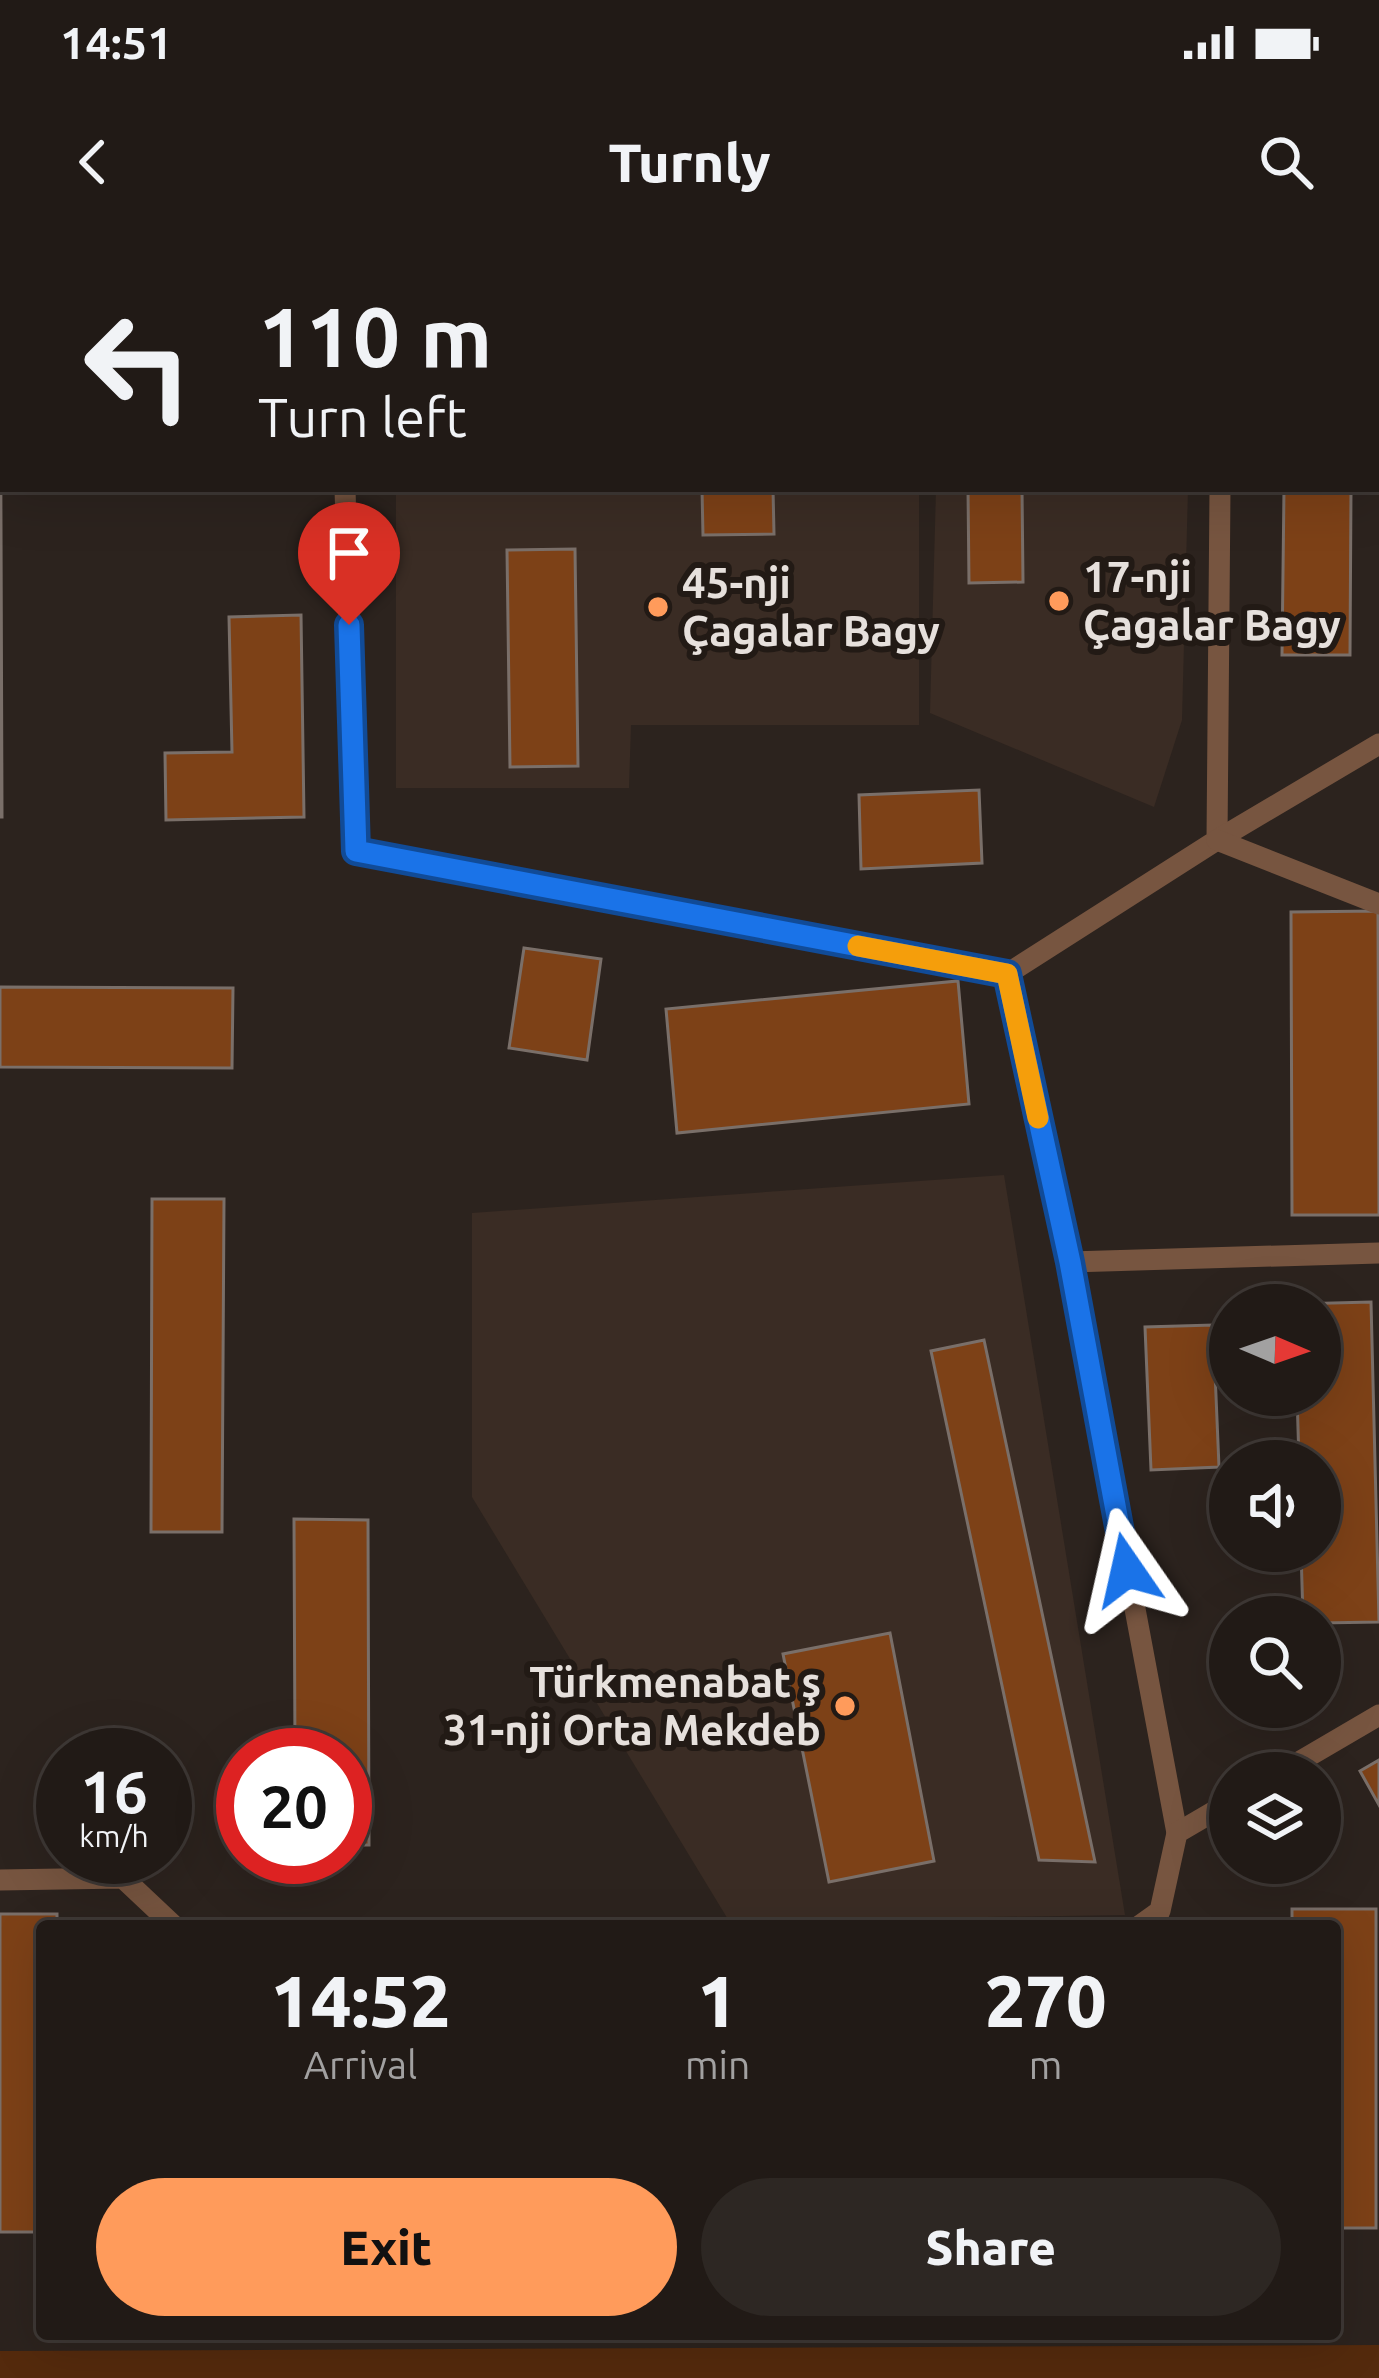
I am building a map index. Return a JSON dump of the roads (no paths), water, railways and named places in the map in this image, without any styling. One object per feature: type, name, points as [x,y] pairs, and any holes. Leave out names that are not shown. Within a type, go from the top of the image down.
[{"type":"lane","points":[[346,492],[356,851],[1007,974],[1216,840],[1379,744]]},
{"type":"lane","points":[[1216,840],[1220,492]]},
{"type":"lane","points":[[1216,840],[1379,904]]},
{"type":"lane","points":[[1007,974],[1070,1262],[1177,1833],[1160,1911],[1147,1920]]},
{"type":"lane","points":[[1070,1262],[1379,1253]]},
{"type":"lane","points":[[1316,1752],[1379,1715]]},
{"type":"lane","points":[[1177,1833],[1209,1814]]},
{"type":"lane","points":[[0,1880],[123,1878],[168,1920]]},
{"type":"place","name":"17-nji Çagalar Bagy","points":[[1059,601]]},
{"type":"place","name":"45-nji Çagalar Bagy","points":[[658,607]]},
{"type":"place","name":"Türkmenabat ş 31-nji Orta Mekdeb","points":[[845,1706]]}]
